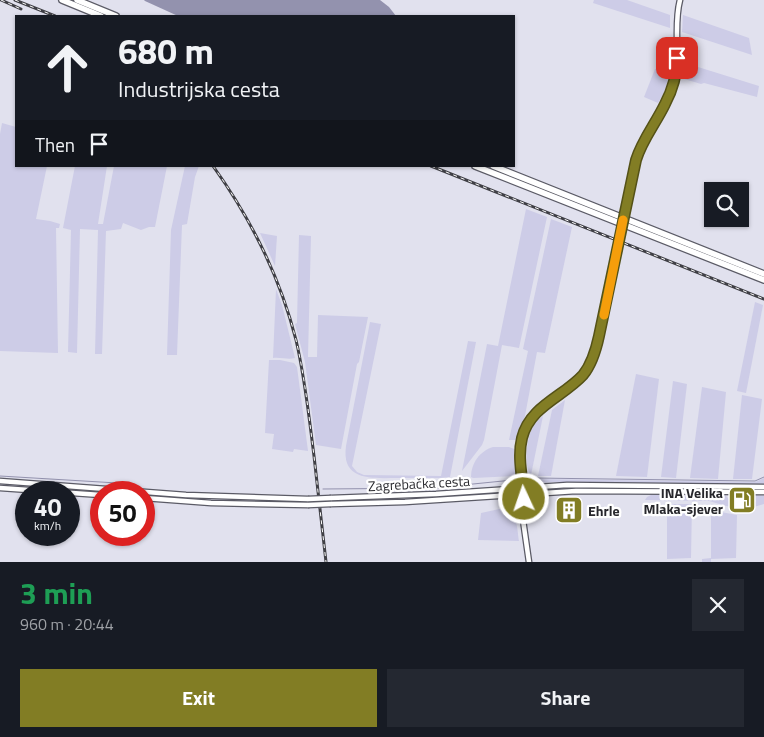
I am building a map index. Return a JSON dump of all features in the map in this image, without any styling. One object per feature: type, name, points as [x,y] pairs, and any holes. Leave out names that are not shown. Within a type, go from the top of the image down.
[{"type":"highway","points":[[62,0],[99,15]]},
{"type":"highway","points":[[78,0],[114,15]]},
{"type":"highway","points":[[478,167],[764,280]]},
{"type":"highway","points":[[495,167],[764,274]]},
{"type":"main road","points":[[523,520],[520,466],[522,438],[532,417],[584,374],[593,358],[614,269],[629,190],[640,149],[672,89],[677,64],[677,19],[680,0]]},
{"type":"main road","points":[[520,466],[522,474],[521,488]]},
{"type":"main road","points":[[522,474],[530,482],[541,486]]},
{"type":"main road","name":"Zagrebačka cesta","points":[[0,481],[204,496],[308,499],[411,496],[541,486],[610,484],[764,487]]},
{"type":"main road","points":[[0,488],[90,494]]},
{"type":"main road","name":"Zagrebačka cesta","points":[[155,499],[220,503],[308,505],[405,502],[608,490],[764,492]]},
{"type":"main road","points":[[521,494],[529,562]]},
{"type":"main road","points":[[503,495],[514,500],[521,511]]},
{"type":"shaded area","points":[[380,0],[395,15],[176,15],[145,1]]},
{"type":"shaded area","points":[[594,0],[627,0],[670,15],[670,28],[593,3]]},
{"type":"shaded area","points":[[683,15],[749,38],[752,55],[682,32]]},
{"type":"shaded area","points":[[682,62],[759,86],[757,97],[681,78]]},
{"type":"shaded area","points":[[655,69],[670,73],[664,93],[658,103],[644,97]]},
{"type":"shaded area","points":[[2,123],[15,127],[15,167],[47,167],[36,219],[60,224],[59,228],[56,228],[58,353],[0,351],[0,134]]},
{"type":"shaded area","points":[[75,167],[107,167],[98,224],[103,224],[114,167],[167,167],[155,227],[141,230],[123,223],[121,229],[106,231],[102,354],[95,354],[98,230],[80,229],[77,353],[68,352],[71,230],[63,228]]},
{"type":"shaded area","points":[[185,167],[199,167],[195,177],[187,224],[182,225],[177,355],[167,355],[171,230]]},
{"type":"shaded area","points":[[526,209],[547,217],[519,348],[502,345],[484,440],[462,471],[487,344],[498,346]]},
{"type":"shaded area","points":[[551,219],[572,227],[545,353],[537,352],[524,421],[518,439],[509,440],[528,351],[523,349]]},
{"type":"shaded area","points":[[260,233],[277,236],[275,266]]},
{"type":"shaded area","points":[[299,235],[311,236],[308,357],[317,357],[318,315],[368,317],[341,449],[316,445],[305,362],[295,324],[297,323]]},
{"type":"shaded area","points":[[276,289],[282,305],[295,358],[273,358]]},
{"type":"shaded area","points":[[755,302],[763,305],[746,393],[737,391]]},
{"type":"shaded area","points":[[370,322],[381,324],[352,466],[357,472],[364,475],[441,476],[468,341],[476,342],[450,477],[369,477],[361,476],[348,466],[346,446]]},
{"type":"shaded area","points":[[269,360],[294,363],[297,367],[308,451],[294,449],[293,452],[272,449],[274,434],[265,433]]},
{"type":"shaded area","points":[[636,374],[659,379],[647,477],[616,476]]},
{"type":"shaded area","points":[[673,381],[687,384],[676,478],[661,477]]},
{"type":"shaded area","points":[[702,387],[726,392],[718,479],[690,478]]},
{"type":"shaded area","points":[[742,395],[762,399],[752,479],[733,479]]},
{"type":"shaded area","points":[[565,400],[551,476],[538,476],[552,410]]},
{"type":"shaded area","points":[[543,416],[531,475],[526,459],[530,433],[533,426]]},
{"type":"shaded area","points":[[493,447],[509,447],[517,450],[516,476],[471,477],[471,472],[477,458],[484,451]]},
{"type":"shaded area","points":[[534,476],[534,479],[755,482],[764,478],[764,484],[536,483],[529,480],[529,477]]},
{"type":"shaded area","points":[[683,493],[725,495],[731,502],[734,502],[734,505],[739,507],[746,507],[746,502],[751,500],[754,503],[756,501],[753,497],[756,495],[764,496],[764,504],[747,509],[709,501],[645,500],[651,495]]},
{"type":"shaded area","points":[[667,504],[692,504],[691,558],[667,559]]},
{"type":"shaded area","points":[[504,508],[509,510],[514,517],[519,541],[478,540],[481,513]]},
{"type":"shaded area","points":[[711,509],[737,515],[736,558],[711,559],[711,562],[702,562],[702,559],[711,558]]},
{"type":"waterway","points":[[0,476],[90,481]]},
{"type":"waterway","points":[[534,478],[755,481],[764,477]]},
{"type":"waterway","points":[[323,489],[442,488],[513,480]]},
{"type":"railway","points":[[1,0],[21,9]]},
{"type":"railway","points":[[15,0],[52,15]]},
{"type":"railway","points":[[214,167],[240,207],[263,249],[282,294],[296,340],[314,456],[326,562]]},
{"type":"railway","points":[[434,167],[764,299]]},
{"type":"slow traffic","points":[[604,315],[623,220]]},
{"type":"place","name":"INA Velika Mlaka-sjever","points":[[742,500]]},
{"type":"place","name":"Ehrle","points":[[569,510]]},
{"type":"route","points":[[524,499],[520,466],[522,438],[532,417],[584,374],[593,358],[614,269],[636,160],[642,144],[672,89],[676,74],[677,58]]}]
